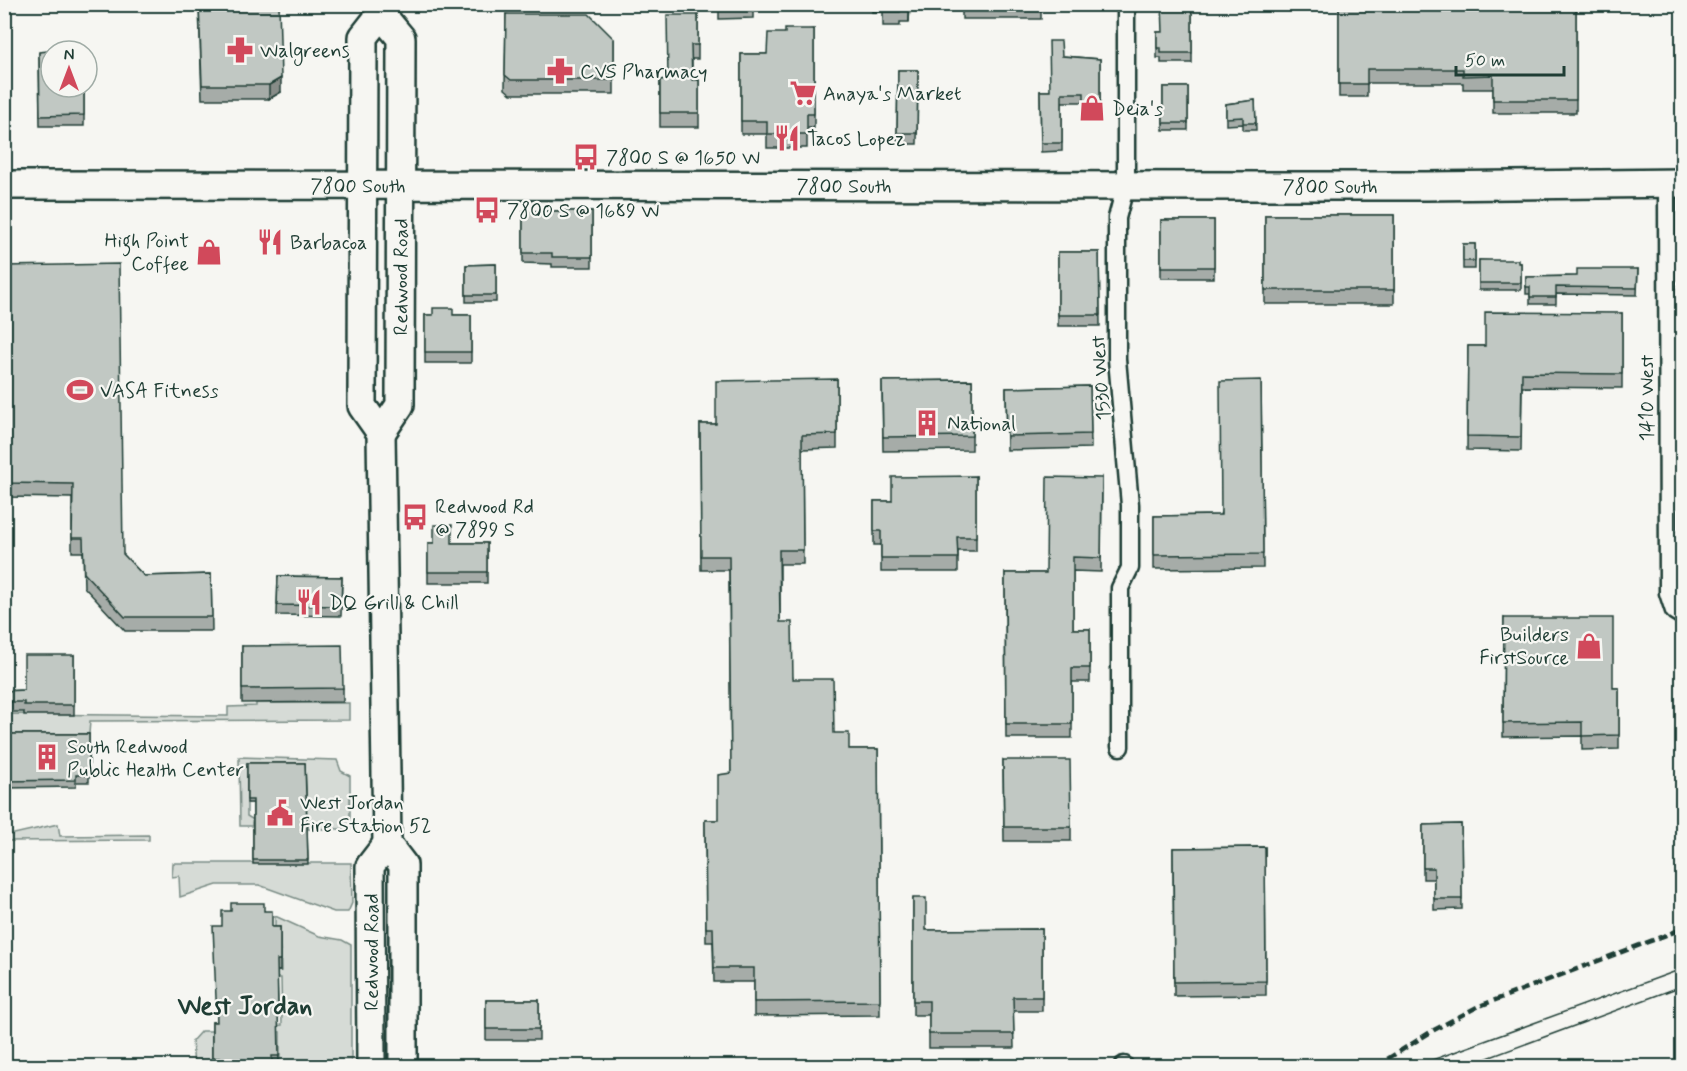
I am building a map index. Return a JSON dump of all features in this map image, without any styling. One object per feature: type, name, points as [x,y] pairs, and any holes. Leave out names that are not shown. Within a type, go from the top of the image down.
[{"type":"main road","name":"Redwood Road","points":[[381,9],[401,38],[400,405],[381,433],[362,406],[363,37],[381,9]]},
{"type":"main road","name":"7800 South","points":[[4,185],[1437,186],[1675,183]]},
{"type":"main road","points":[[381,433],[387,844]]},
{"type":"main road","name":"Redwood Road","points":[[371,1066],[370,866],[387,844],[403,865],[403,1066]]},
{"type":"street","name":"1530 West","points":[[1120,747],[1120,588],[1130,568],[1130,504],[1117,359],[1117,218],[1126,184],[1126,4]]},
{"type":"street","name":"1410 West","points":[[1675,183],[1668,593],[1678,614]]},
{"type":"shaded area","points":[[256,703],[349,703],[349,720],[90,721],[89,734],[5,734],[5,714],[228,716],[228,707],[256,706]]},
{"type":"shaded area","points":[[239,757],[337,760],[341,771],[350,776],[350,829],[308,829],[308,823],[302,823],[302,801],[247,803],[247,816],[257,822],[252,822],[252,826],[240,826]]},
{"type":"shaded area","points":[[58,824],[60,836],[149,835],[149,840],[5,841],[5,836]]},
{"type":"shaded area","points":[[173,863],[351,863],[352,903],[348,912],[334,912],[259,885],[217,885],[180,897],[179,876],[172,877]]},
{"type":"shaded area","points":[[275,916],[319,936],[342,940],[351,945],[351,1066],[280,1066],[280,1032],[273,1031],[273,1026],[282,1025],[281,978],[272,978],[272,972],[281,971],[280,937],[275,936]]},
{"type":"shaded area","points":[[201,1031],[212,1031],[212,1066],[194,1066],[192,1041]]},
{"type":"building","name":"Walgreens","points":[[199,4],[279,4],[281,78],[269,85],[202,85]]},
{"type":"building","points":[[719,4],[753,4],[753,8],[719,8]]},
{"type":"building","points":[[883,4],[909,4],[909,8],[900,8],[900,12],[883,12]]},
{"type":"building","points":[[1041,4],[1041,5],[962,5]]},
{"type":"building","points":[[1162,4],[1192,4],[1192,53],[1161,53],[1161,48],[1157,48],[1157,32],[1163,32]]},
{"type":"building","points":[[1339,4],[1576,4],[1576,100],[1493,100],[1493,75],[1463,76],[1463,69],[1367,69],[1367,84],[1339,84]]},
{"type":"building","name":"CVS Pharmacy","points":[[506,14],[589,14],[614,39],[614,80],[511,80],[505,75]]},
{"type":"building","points":[[667,15],[698,15],[698,45],[691,45],[692,80],[699,80],[699,113],[660,113],[660,80],[668,79]]},
{"type":"building","points":[[785,29],[814,29],[814,114],[807,114],[807,134],[767,134],[767,121],[741,121],[741,54],[767,54],[768,33],[785,33]]},
{"type":"building","points":[[1049,41],[1061,41],[1062,56],[1100,59],[1100,108],[1084,108],[1084,93],[1062,93],[1062,143],[1041,143],[1040,91],[1050,91]]},
{"type":"building","points":[[1677,48],[1683,48],[1683,132],[1677,133]]},
{"type":"building","points":[[898,70],[918,70],[917,133],[897,133]]},
{"type":"building","points":[[1163,87],[1188,87],[1188,123],[1163,123]]},
{"type":"building","points":[[40,99],[84,99],[84,115],[40,116]]},
{"type":"building","points":[[1255,100],[1256,123],[1243,123],[1243,117],[1226,118],[1226,104]]},
{"type":"building","points":[[523,211],[592,211],[592,257],[552,257],[552,253],[523,253]]},
{"type":"building","points":[[1265,215],[1394,215],[1394,290],[1265,290]]},
{"type":"building","points":[[1161,220],[1214,220],[1214,267],[1161,267]]},
{"type":"building","points":[[1463,244],[1475,244],[1475,261],[1463,261]]},
{"type":"building","points":[[1058,252],[1099,252],[1100,315],[1058,315]]},
{"type":"building","points":[[1479,260],[1518,260],[1518,263],[1521,263],[1521,283],[1479,283]]},
{"type":"building","points":[[119,264],[123,554],[144,576],[211,574],[212,617],[125,617],[84,573],[83,538],[72,538],[73,484],[4,483],[4,266]]},
{"type":"building","points":[[496,264],[496,295],[466,295],[466,265]]},
{"type":"building","points":[[1577,269],[1638,269],[1637,288],[1556,287],[1556,297],[1530,297],[1530,287],[1526,287],[1526,277],[1577,276]]},
{"type":"building","points":[[433,308],[453,308],[453,315],[471,315],[471,352],[425,352],[425,315],[433,315]]},
{"type":"building","points":[[1485,312],[1622,313],[1622,374],[1522,373],[1521,437],[1467,436],[1468,346],[1485,346]]},
{"type":"building","points":[[837,379],[837,434],[802,435],[803,550],[779,550],[780,622],[792,622],[793,679],[833,679],[834,733],[849,733],[849,749],[878,749],[880,1001],[754,1002],[754,968],[714,968],[713,928],[706,928],[705,820],[718,820],[718,775],[731,773],[729,556],[701,556],[700,424],[716,424],[716,381]]},
{"type":"building","name":"National","points":[[972,380],[972,436],[883,437],[882,381]]},
{"type":"building","points":[[1261,380],[1263,554],[1154,555],[1154,516],[1221,515],[1220,381]]},
{"type":"building","points":[[1090,386],[1091,434],[1007,436],[1006,388]]},
{"type":"building","points":[[976,476],[976,537],[957,537],[958,558],[881,558],[881,531],[874,531],[874,501],[892,501],[892,477]]},
{"type":"building","points":[[1047,477],[1102,478],[1101,558],[1073,557],[1073,629],[1090,629],[1090,668],[1072,668],[1072,724],[1006,724],[1005,573],[1046,573]]},
{"type":"building","points":[[434,525],[452,525],[452,543],[487,543],[487,572],[428,572],[428,543],[434,543]]},
{"type":"building","name":"DQ Grill & Chill","points":[[278,576],[342,577],[341,606],[277,605]]},
{"type":"building","points":[[1504,618],[1613,618],[1613,688],[1619,688],[1619,735],[1582,736],[1582,722],[1503,723]]},
{"type":"building","points":[[342,645],[343,688],[242,689],[242,646]]},
{"type":"building","points":[[24,655],[74,655],[74,705],[24,705],[24,702],[4,702],[4,691],[24,690]]},
{"type":"building","name":"South Redwood Public Health Center","points":[[4,734],[89,734],[89,775],[76,775],[76,780],[4,781]]},
{"type":"building","points":[[1003,760],[1070,760],[1071,827],[1004,827]]},
{"type":"building","name":"West Jordan Fire Station 52","points":[[247,763],[305,763],[308,860],[253,860],[253,800],[247,800]]},
{"type":"building","points":[[1461,824],[1462,899],[1434,899],[1434,868],[1423,868],[1423,825]]},
{"type":"building","points":[[1265,847],[1266,981],[1174,982],[1173,848]]},
{"type":"building","points":[[913,898],[926,898],[926,930],[1042,929],[1042,997],[1013,997],[1014,1034],[929,1034],[929,1001],[913,1001]]},
{"type":"building","points":[[231,903],[264,903],[264,911],[272,911],[272,927],[280,927],[280,960],[277,960],[279,1056],[272,1056],[272,1066],[220,1066],[220,1058],[212,1058],[212,1022],[217,1022],[213,926],[222,926],[222,911],[231,911]]},
{"type":"building","points":[[486,1000],[539,1000],[539,1029],[486,1029]]},
{"type":"tram line","points":[[1416,1066],[1682,969]]},
{"type":"tram line","points":[[1466,1066],[1682,986]]},
{"type":"railway","points":[[1376,1066],[1434,1030],[1477,1007],[1682,929]]},
{"type":"place","name":"Walgreens","points":[[240,50]]},
{"type":"place","name":"CVS Pharmacy","points":[[560,71]]},
{"type":"place","name":"Anaya's Market","points":[[803,93]]},
{"type":"place","name":"Deia's","points":[[1092,108]]},
{"type":"place","name":"Tacos Lopez","points":[[787,138]]},
{"type":"place","name":"7800 S @ 1650 W","points":[[586,157]]},
{"type":"place","name":"7800 S @ 1689 W","points":[[487,210]]},
{"type":"place","name":"Barbacoa","points":[[270,242]]},
{"type":"place","name":"High Point Coffee","points":[[209,252]]},
{"type":"place","name":"VASA Fitness","points":[[80,390]]},
{"type":"place","name":"National","points":[[927,423]]},
{"type":"place","name":"Redwood Rd @ 7899 S","points":[[415,517]]},
{"type":"place","name":"DQ Grill & Chill","points":[[309,602]]},
{"type":"place","name":"Builders FirstSource","points":[[1589,646]]},
{"type":"place","name":"South Redwood Public Health Center","points":[[47,757]]},
{"type":"place","name":"West Jordan Fire Station 52","points":[[280,813]]},
{"type":"district","name":"West Jordan","points":[[245,1005]]}]
